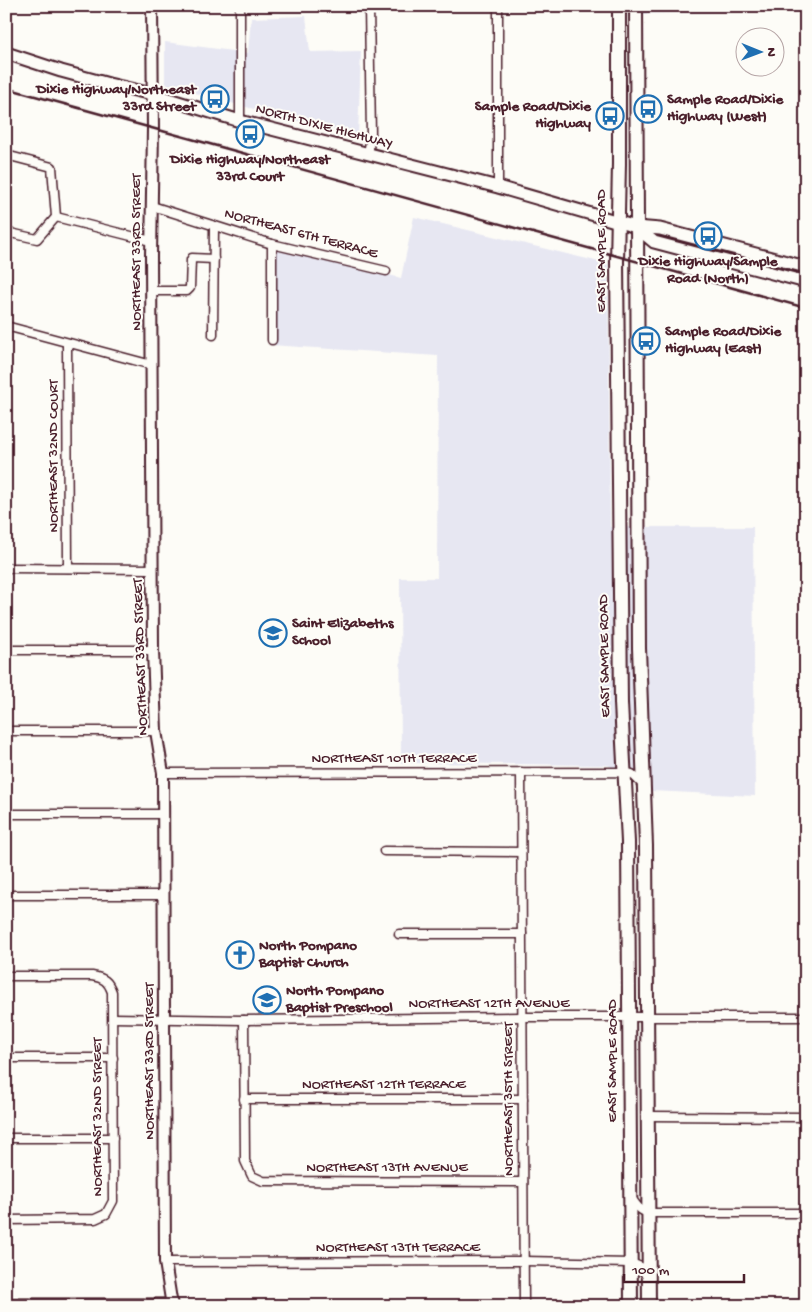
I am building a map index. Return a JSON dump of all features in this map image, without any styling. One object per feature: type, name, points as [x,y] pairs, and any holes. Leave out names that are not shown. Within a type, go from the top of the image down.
[{"type":"main road","name":"EAST SAMPLE ROAD","points":[[619,6],[617,221],[622,703],[628,842],[631,1306]]},
{"type":"main road","points":[[636,6],[639,684],[644,787],[649,1306]]},
{"type":"main road","name":"NORTH DIXIE HIGHWAY","points":[[6,53],[240,121],[498,188],[636,227],[660,229],[806,267]]},
{"type":"main road","name":"NORTH DIXIE HIGHWAY","points":[[636,227],[654,242],[806,282]]},
{"type":"main road","points":[[620,468],[631,476],[638,491]]},
{"type":"main road","points":[[624,747],[631,756],[643,763]]},
{"type":"street","name":"NORTHEAST 33RD STREET","points":[[152,6],[153,650],[156,731],[163,773],[165,1262],[171,1304]]},
{"type":"street","points":[[240,6],[240,121]]},
{"type":"street","points":[[368,154],[371,136],[370,6]]},
{"type":"street","points":[[498,6],[498,188]]},
{"type":"street","points":[[6,155],[52,167],[56,216],[37,239],[6,232]]},
{"type":"street","name":"NORTHEAST 6TH TERRACE","points":[[152,206],[272,244],[386,271]]},
{"type":"street","points":[[56,216],[151,241]]},
{"type":"street","points":[[213,335],[214,226]]},
{"type":"street","points":[[272,244],[272,340]]},
{"type":"street","points":[[151,291],[187,291],[190,288],[190,260],[192,258],[214,259]]},
{"type":"street","points":[[6,326],[152,366]]},
{"type":"street","name":"NORTHEAST 32ND COURT","points":[[67,344],[68,568]]},
{"type":"street","points":[[6,568],[153,569]]},
{"type":"street","points":[[6,650],[153,650]]},
{"type":"street","points":[[6,731],[156,731]]},
{"type":"street","name":"NORTHEAST 35TH STREET","points":[[521,772],[524,1306]]},
{"type":"street","points":[[625,772],[632,774],[644,787]]},
{"type":"street","name":"NORTHEAST 10TH TERRACE","points":[[163,773],[625,772]]},
{"type":"street","points":[[6,814],[163,814]]},
{"type":"street","points":[[384,851],[522,852]]},
{"type":"street","points":[[6,895],[164,895]]},
{"type":"street","points":[[399,934],[522,934]]},
{"type":"street","name":"NORTHEAST 32ND STREET","points":[[6,976],[102,977],[109,983],[112,992],[113,1058],[113,1202],[106,1214],[95,1219],[6,1220]]},
{"type":"street","name":"NORTHEAST 12TH AVENUE","points":[[112,1018],[244,1020],[522,1017],[806,1017]]},
{"type":"street","points":[[244,1020],[244,1099]]},
{"type":"street","points":[[6,1058],[113,1058]]},
{"type":"street","name":"NORTHEAST 12TH TERRACE","points":[[244,1099],[523,1099]]},
{"type":"street","name":"NORTHEAST 13TH AVENUE","points":[[244,1099],[245,1162],[252,1176],[263,1181],[523,1182]]},
{"type":"street","points":[[648,1116],[806,1117]]},
{"type":"street","points":[[6,1138],[113,1138]]},
{"type":"street","points":[[631,1197],[638,1208],[648,1213],[806,1213]]},
{"type":"street","name":"NORTHEAST 13TH TERRACE","points":[[165,1262],[524,1261],[631,1263]]},
{"type":"street","points":[[631,1263],[640,1267],[648,1279]]},
{"type":"street","points":[[6,1303],[171,1304]]},
{"type":"shaded area","points":[[643,6],[758,6],[752,11],[643,14]]},
{"type":"shaded area","points":[[306,16],[310,52],[361,51],[358,137],[168,86],[165,82],[165,42],[248,53],[251,18]]},
{"type":"shaded area","points":[[414,217],[608,264],[610,527],[753,527],[755,796],[652,791],[608,765],[401,763],[400,578],[437,578],[438,356],[270,345],[276,248],[401,278]]},
{"type":"railway","points":[[6,88],[806,308]]},
{"type":"place","name":"Dixie Highway/Northeast 33rd Street","points":[[215,99]]},
{"type":"place","name":"Sample Road/Dixie Highway (West)","points":[[648,109]]},
{"type":"place","name":"Sample Road/Dixie Highway","points":[[610,116]]},
{"type":"place","name":"Dixie Highway/Northeast 33rd Court","points":[[250,134]]},
{"type":"place","name":"Dixie Highway/Sample Road (North)","points":[[708,236]]},
{"type":"place","name":"Sample Road/Dixie Highway (East)","points":[[646,341]]},
{"type":"place","name":"Saint Elizabeths School","points":[[273,633]]},
{"type":"place","name":"North Pompano Baptist Church","points":[[240,955]]},
{"type":"place","name":"North Pompano Baptist Preschool","points":[[267,1000]]}]
